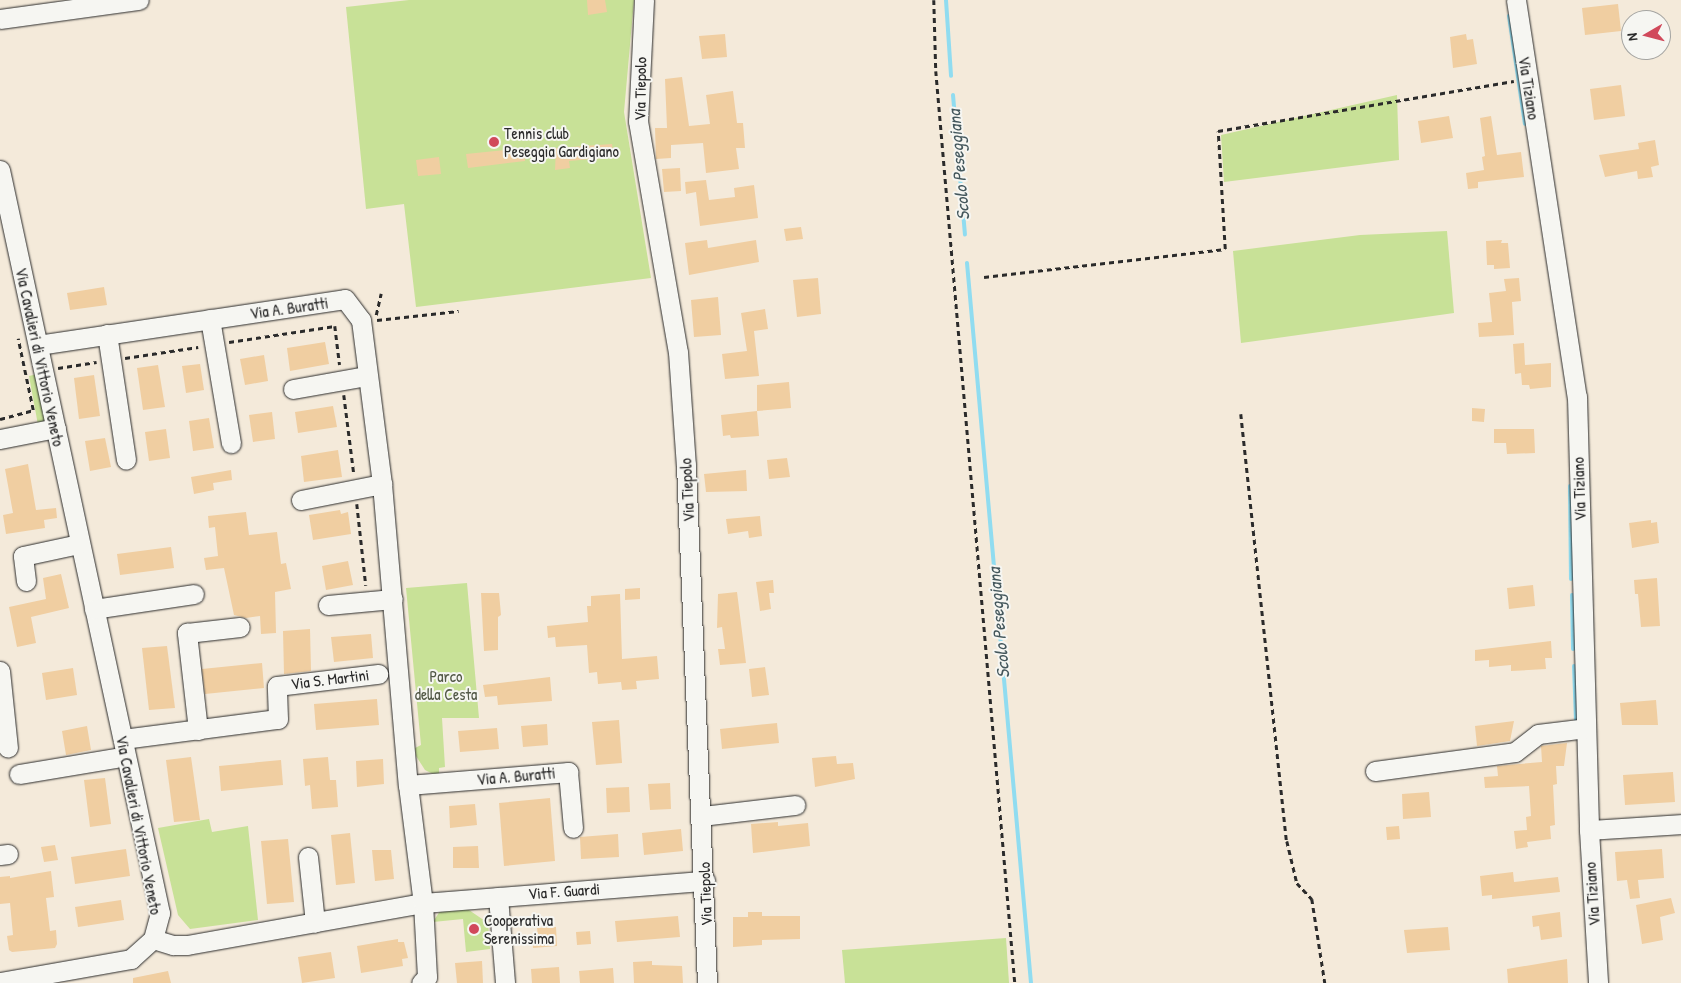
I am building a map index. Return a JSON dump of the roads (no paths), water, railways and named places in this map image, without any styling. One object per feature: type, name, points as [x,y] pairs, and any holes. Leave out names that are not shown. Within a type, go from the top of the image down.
[{"type":"street","points":[[0,19],[139,0]]},
{"type":"street","name":"Via Tiepolo","points":[[644,0],[638,121],[678,352],[705,881],[707,983]]},
{"type":"street","name":"Via Tiziano","points":[[1516,0],[1577,397],[1589,830],[1598,983]]},
{"type":"street","name":"Via Cavalieri di Vittorio Veneto","points":[[0,170],[79,544],[160,912],[153,939],[131,959],[77,976],[0,982]]},
{"type":"street","name":"Via A. Buratti","points":[[38,344],[345,300],[361,320],[382,484],[408,785],[423,903]]},
{"type":"street","points":[[210,319],[216,344],[231,443]]},
{"type":"street","points":[[107,334],[126,460]]},
{"type":"street","points":[[293,389],[367,376]]},
{"type":"street","points":[[0,439],[56,428]]},
{"type":"street","points":[[301,500],[382,484]]},
{"type":"street","points":[[26,581],[23,556],[79,544]]},
{"type":"street","points":[[94,609],[194,594]]},
{"type":"street","points":[[328,605],[393,599]]},
{"type":"street","points":[[198,730],[187,633],[240,627]]},
{"type":"street","points":[[0,671],[8,748]]},
{"type":"street","name":"Via S. Martini","points":[[123,739],[278,719],[277,686],[378,674]]},
{"type":"street","points":[[1375,771],[1515,752],[1538,734],[1586,728]]},
{"type":"street","points":[[19,774],[116,758]]},
{"type":"street","name":"Via A. Buratti","points":[[408,785],[568,772],[573,828]]},
{"type":"street","points":[[702,816],[795,805]]},
{"type":"street","points":[[1589,830],[1681,824]]},
{"type":"street","points":[[308,857],[315,924]]},
{"type":"street","name":"Via F. Guardi","points":[[153,939],[173,945],[187,945],[315,924],[423,903],[705,881]]},
{"type":"street","points":[[498,897],[505,983]]},
{"type":"street","points":[[421,983],[427,977],[423,903]]},
{"type":"waterway","name":"Scolo Peseggiana","points":[[946,0],[951,76]]},
{"type":"waterway","points":[[1509,16],[1525,124]]},
{"type":"waterway","name":"Scolo Peseggiana","points":[[953,95],[965,234]]},
{"type":"waterway","name":"Scolo Peseggiana","points":[[967,263],[1031,983]]},
{"type":"waterway","points":[[1570,486],[1571,579]]},
{"type":"waterway","points":[[1572,595],[1573,649]]},
{"type":"waterway","points":[[1574,666],[1576,720]]},
{"type":"place","name":"Tennis club Peseggia Gardigiano","points":[[494,142]]},
{"type":"place","name":"Cooperativa Serenissima","points":[[474,929]]},
{"type":"park label","name":"Parco della Cesta","points":[[446,685]]}]
